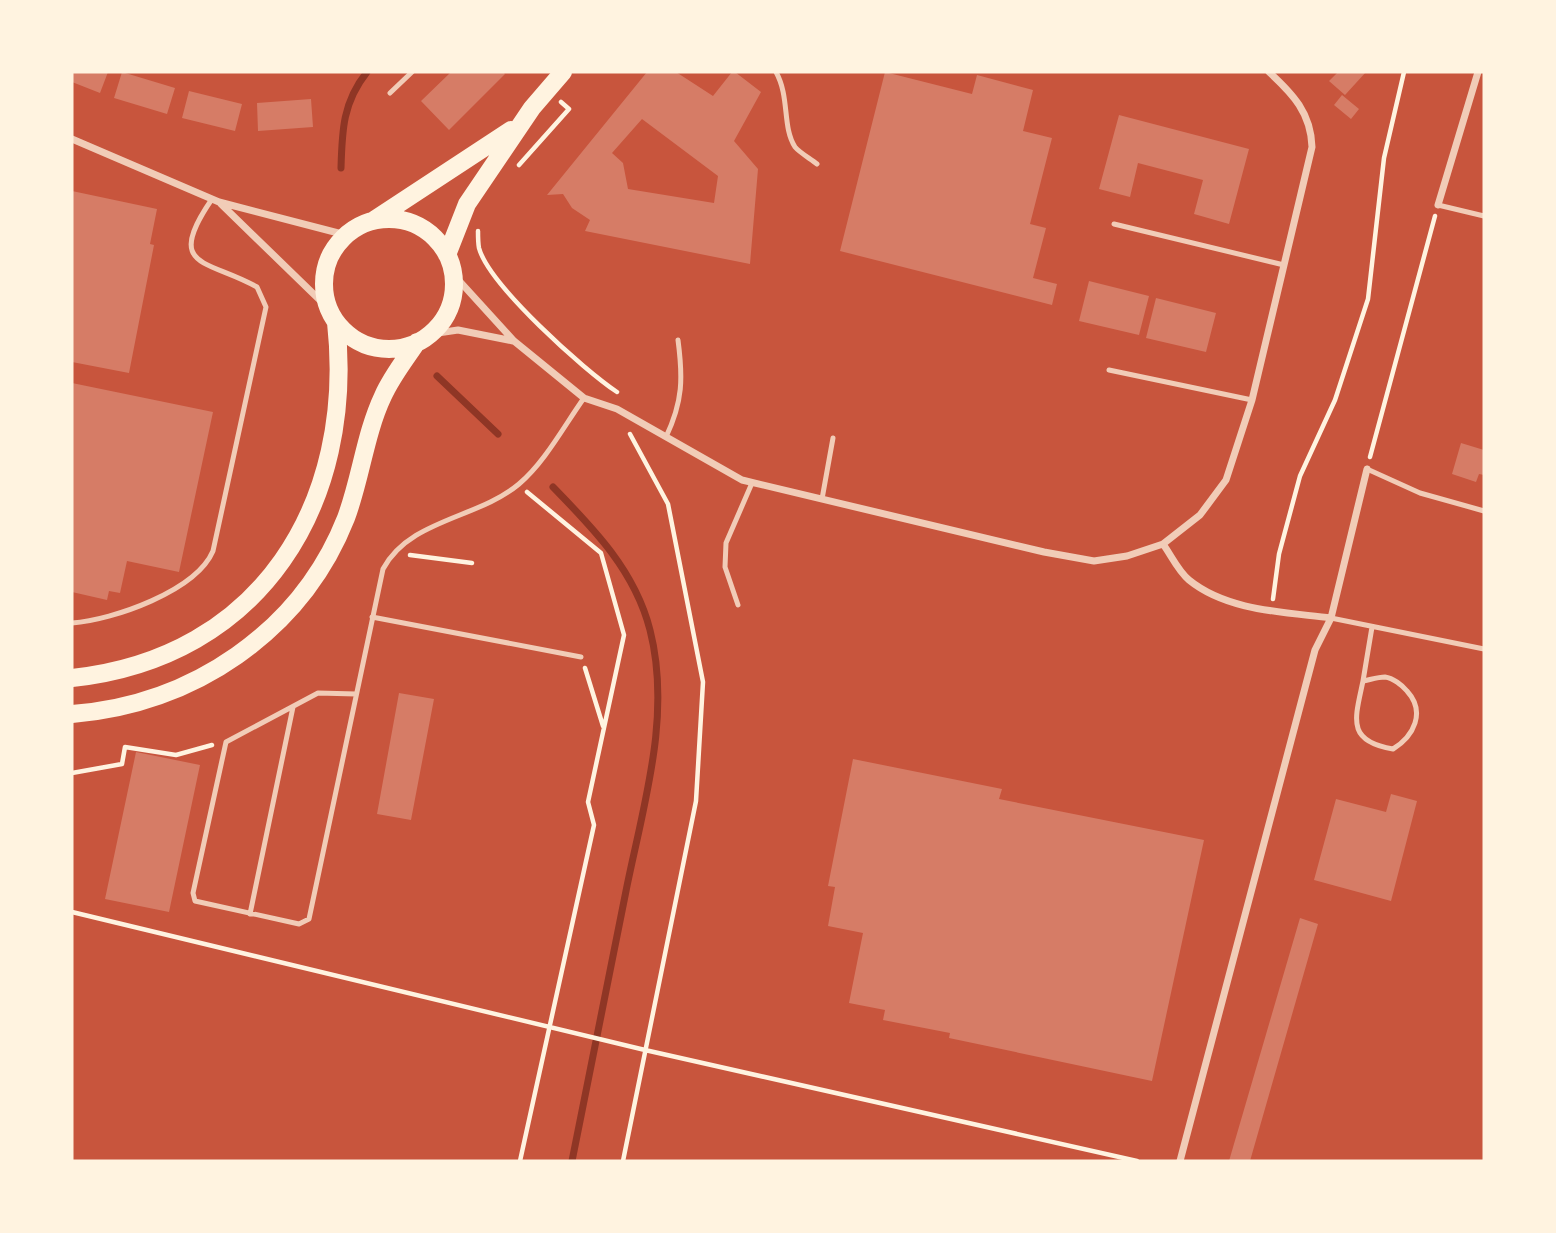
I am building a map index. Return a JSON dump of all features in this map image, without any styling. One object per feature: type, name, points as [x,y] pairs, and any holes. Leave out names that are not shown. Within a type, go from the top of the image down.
[{"type":"main road","points":[[447,255],[467,204],[521,124],[563,72]]},
{"type":"main road","points":[[72,678],[128,669],[181,649],[229,618],[271,575],[303,528],[329,455],[341,366],[324,277],[335,247],[346,235],[371,222],[521,124]]},
{"type":"main road","points":[[72,714],[133,705],[182,688],[230,662],[272,628],[312,579],[340,531],[382,397],[449,307],[453,274],[447,255],[438,243],[415,225],[385,219],[371,222]]},
{"type":"main road","points":[[332,315],[352,338],[373,347],[388,349],[424,338]]},
{"type":"street","points":[[453,274],[514,341],[584,398],[617,409],[752,483],[1044,552],[1094,561],[1127,556],[1163,544],[1200,515],[1226,480],[1252,400],[1312,147],[1312,128],[1298,102],[1269,72]]},
{"type":"street","points":[[1438,205],[1478,72]]},
{"type":"street","points":[[72,139],[216,201],[346,235]]},
{"type":"street","points":[[216,201],[332,315]]},
{"type":"street","points":[[424,338],[458,330],[514,341]]},
{"type":"street","points":[[1180,1161],[1315,650],[1331,618],[1367,469]]},
{"type":"street","points":[[1163,544],[1187,578],[1209,593],[1238,604],[1331,618]]},
{"type":"lane","points":[[390,93],[412,72]]},
{"type":"lane","points":[[776,72],[785,89],[787,124],[795,148],[817,164]]},
{"type":"lane","points":[[72,623],[115,614],[159,597],[198,572],[212,551],[266,307],[257,287],[201,265],[192,253],[190,241],[194,226],[216,201]]},
{"type":"lane","points":[[1438,205],[1484,216]]},
{"type":"lane","points":[[1114,224],[1284,265]]},
{"type":"lane","points":[[666,437],[674,420],[684,380],[678,340]]},
{"type":"lane","points":[[1109,370],[1252,400]]},
{"type":"lane","points":[[356,694],[318,693],[226,742],[193,897],[199,903],[299,924],[307,922],[311,916],[383,569],[393,553],[412,537],[519,485],[544,456],[584,398]]},
{"type":"lane","points":[[822,499],[833,438]]},
{"type":"lane","points":[[1367,469],[1420,493],[1484,511]]},
{"type":"lane","points":[[738,605],[725,568],[726,543],[752,483]]},
{"type":"lane","points":[[372,617],[581,657]]},
{"type":"lane","points":[[1331,618],[1484,649]]},
{"type":"lane","points":[[1363,681],[1385,677],[1401,684],[1415,700],[1417,719],[1407,740],[1393,749],[1375,746],[1360,736],[1355,722],[1372,627]]},
{"type":"lane","points":[[250,914],[293,706]]},
{"type":"path","points":[[1271,610],[1279,554],[1300,477],[1335,400],[1368,299],[1384,158],[1404,72]]},
{"type":"path","points":[[510,173],[569,109],[548,91]]},
{"type":"path","points":[[1367,469],[1438,205]]},
{"type":"path","points":[[478,225],[479,248],[504,289],[597,379],[626,398]]},
{"type":"path","points":[[617,409],[668,504],[703,682],[696,801],[623,1161]]},
{"type":"path","points":[[519,485],[601,553],[624,635],[588,802],[594,825],[520,1161]]},
{"type":"path","points":[[393,553],[472,563]]},
{"type":"path","points":[[581,657],[603,727]]},
{"type":"path","points":[[72,773],[122,764],[125,747],[176,755],[226,742]]},
{"type":"path","points":[[72,912],[645,1050],[1137,1161]]},
{"type":"building","points":[[72,72],[108,72],[100,93],[72,82]]},
{"type":"building","points":[[122,72],[175,88],[167,114],[114,98]]},
{"type":"building","points":[[451,72],[505,74],[449,130],[421,101]]},
{"type":"building","points":[[647,72],[676,72],[713,96],[732,72],[735,72],[761,92],[734,141],[758,169],[750,264],[585,231],[590,220],[572,208],[563,194],[547,195]],"holes":[[[642,119],[718,176],[714,203],[628,189],[623,163],[612,153]]]},
{"type":"building","points":[[885,72],[972,94],[977,75],[1033,90],[1023,131],[1052,138],[1030,224],[1046,228],[1033,278],[1057,284],[1052,305],[840,251]]},
{"type":"building","points":[[1338,72],[1366,72],[1345,95],[1329,81]]},
{"type":"building","points":[[189,91],[242,104],[235,131],[182,118]]},
{"type":"building","points":[[1342,95],[1359,109],[1351,119],[1334,105]]},
{"type":"building","points":[[311,99],[313,127],[258,131],[257,103]]},
{"type":"building","points":[[1119,115],[1249,149],[1229,224],[1194,214],[1203,180],[1138,163],[1130,197],[1099,189]]},
{"type":"building","points":[[72,191],[157,209],[150,244],[154,245],[129,373],[72,362]]},
{"type":"building","points":[[1089,281],[1149,296],[1139,335],[1079,321]]},
{"type":"building","points":[[1156,298],[1216,313],[1206,352],[1146,338]]},
{"type":"building","points":[[72,383],[213,412],[179,572],[127,561],[120,593],[109,591],[107,600],[72,592]]},
{"type":"building","points":[[1461,443],[1484,450],[1484,475],[1479,474],[1476,482],[1452,474]]},
{"type":"building","points":[[399,693],[434,699],[411,820],[377,814]]},
{"type":"building","points":[[136,752],[200,765],[169,912],[105,899]]},
{"type":"building","points":[[853,759],[1002,789],[999,799],[1204,840],[1152,1081],[949,1038],[950,1033],[883,1020],[885,1010],[849,1003],[863,933],[828,926],[835,887],[828,886]]},
{"type":"building","points":[[1391,794],[1417,801],[1391,901],[1314,880],[1336,799],[1386,812]]},
{"type":"building","points":[[1300,918],[1318,924],[1250,1161],[1229,1161]]},
{"type":"waterway","points":[[341,168],[345,117],[353,94],[367,72]]},
{"type":"waterway","points":[[437,376],[498,434]]},
{"type":"waterway","points":[[553,487],[598,535],[624,570],[634,589],[650,630],[658,695],[657,728],[647,794],[572,1161]]}]
